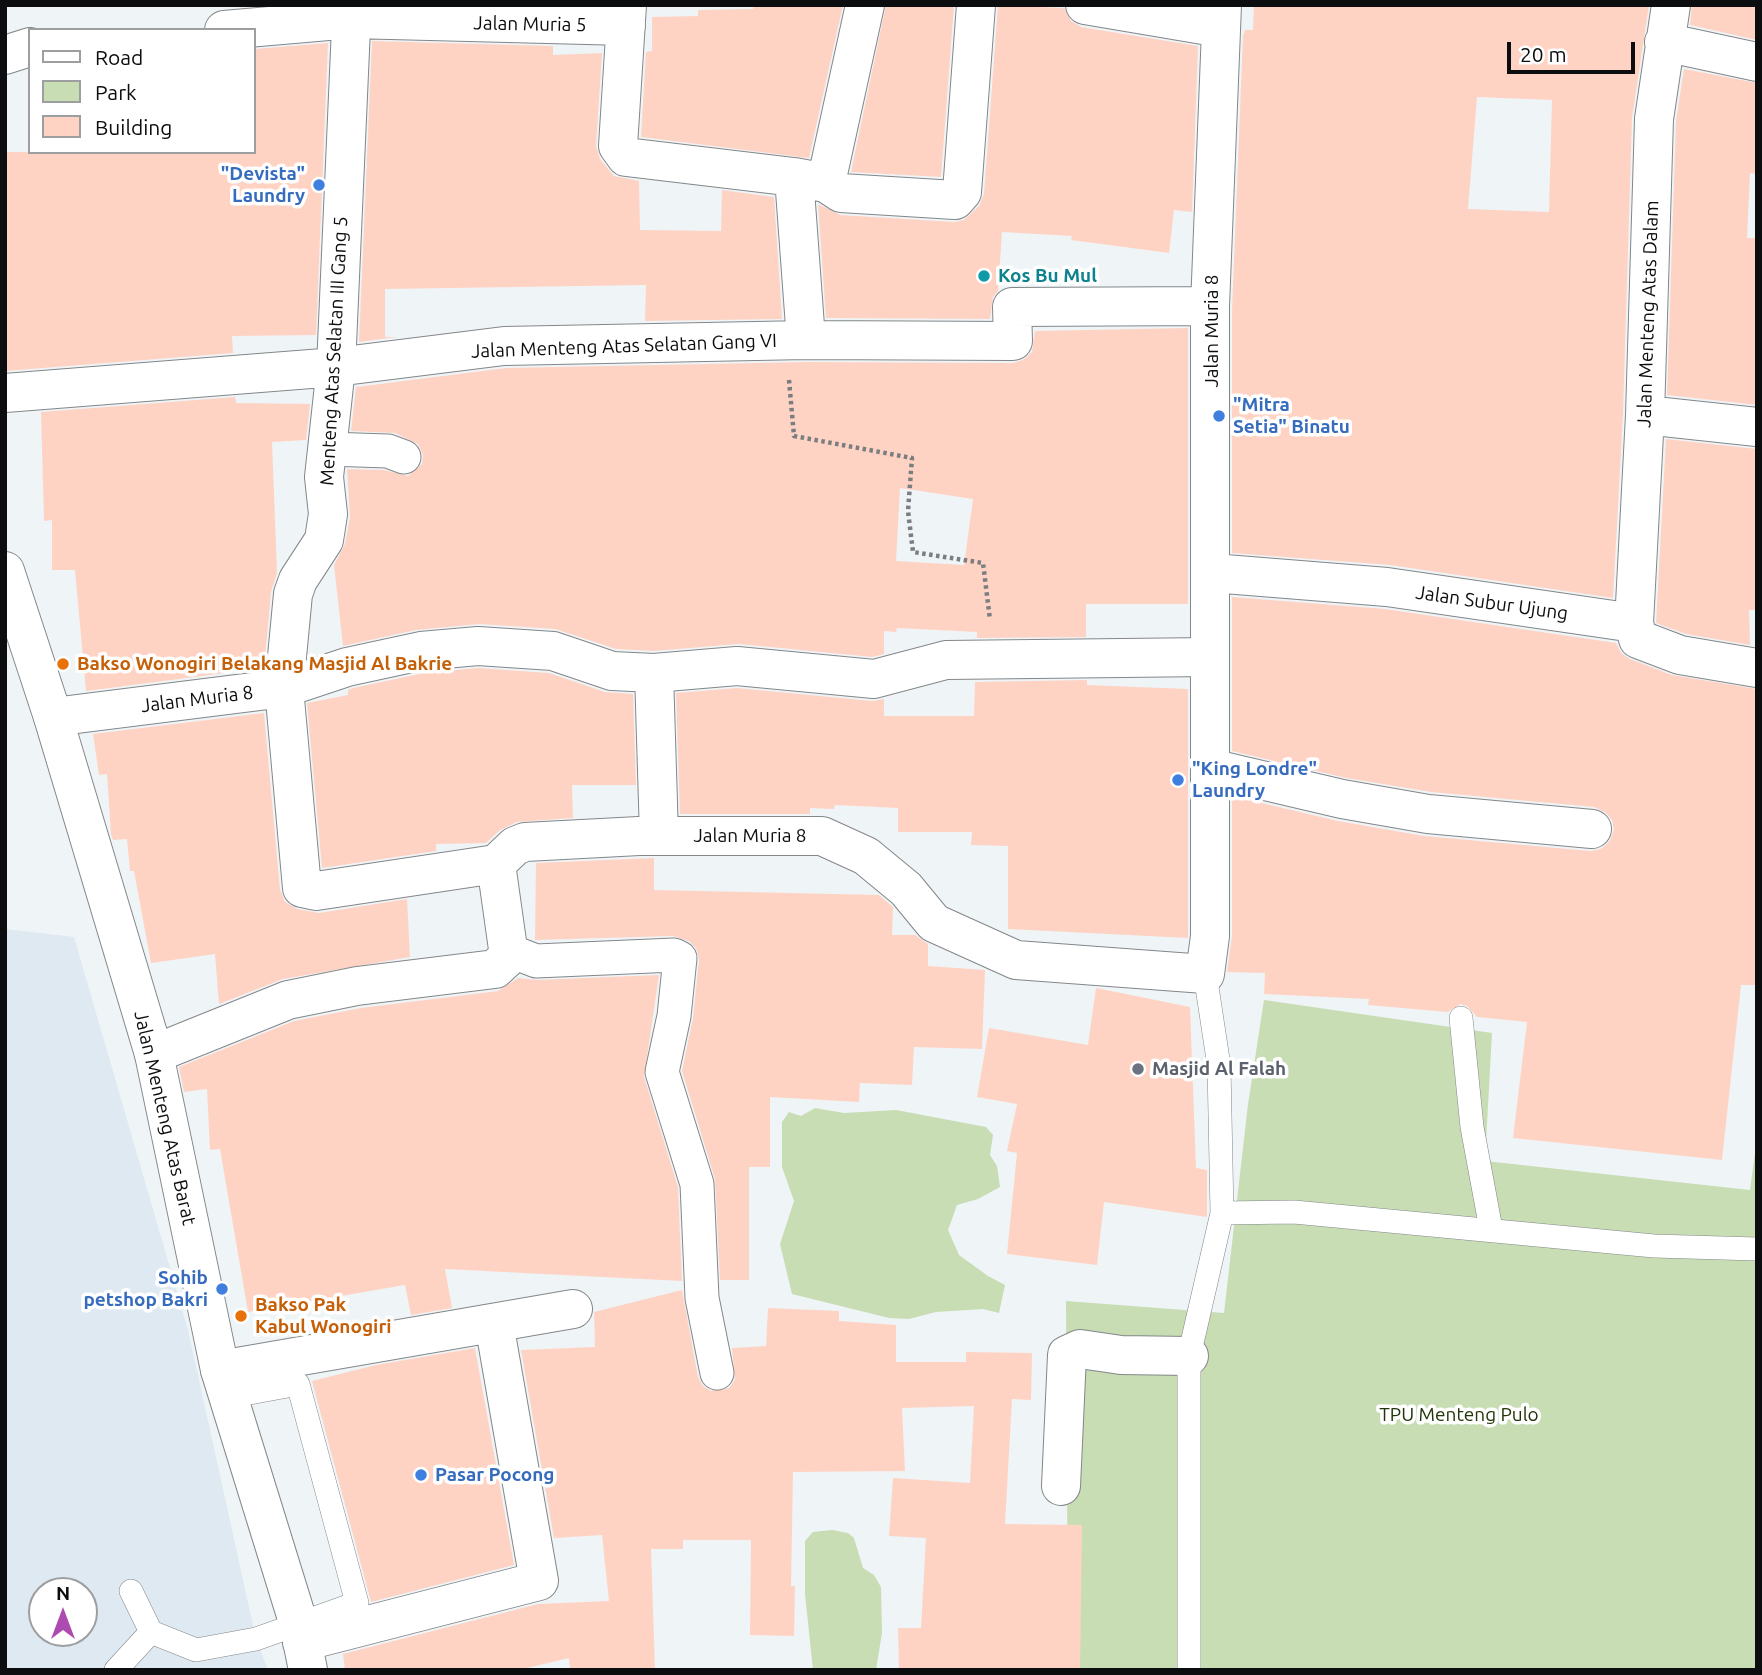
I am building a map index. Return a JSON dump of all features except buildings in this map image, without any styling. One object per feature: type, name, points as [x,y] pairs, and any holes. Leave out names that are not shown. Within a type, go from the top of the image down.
[{"type":"street","points":[[795,341],[810,180],[865,5]]},
{"type":"street","points":[[626,16],[618,146],[626,157],[810,180],[841,193],[955,201],[962,192],[976,5]]},
{"type":"street","points":[[1085,5],[1221,16]]},
{"type":"street","name":"Jalan Muria 5","points":[[238,28],[351,12],[626,16]]},
{"type":"street","name":"Menteng Atas Selatan III Gang 5","points":[[351,12],[335,367],[324,477],[328,514],[324,540],[298,580],[293,594],[284,688],[303,888],[316,891],[496,864]]},
{"type":"street","name":"Jalan Muria 8","points":[[496,864],[515,846],[525,842],[659,836],[822,836],[866,856],[906,889],[933,923],[1016,960],[1205,974],[1210,936],[1210,306],[1221,16]]},
{"type":"street","points":[[1667,24],[1757,62]]},
{"type":"street","name":"Jalan Menteng Atas Dalam","points":[[1634,623],[1645,415],[1654,119],[1667,24]]},
{"type":"street","points":[[5,55],[28,48]]},
{"type":"street","name":"Jalan Menteng Atas Selatan Gang VI","points":[[5,393],[335,367],[504,346],[795,341],[1013,341],[1012,307],[1210,306]]},
{"type":"street","points":[[1645,415],[1757,427]]},
{"type":"street","points":[[327,449],[387,451],[404,457]]},
{"type":"street","name":"Jalan Menteng Atas Barat","points":[[5,571],[53,717],[154,1054],[224,1383],[303,1646]]},
{"type":"street","name":"Jalan Subur Ujung","points":[[1212,573],[1387,587],[1634,623]]},
{"type":"street","points":[[1634,623],[1638,639],[1680,655],[1757,668]]},
{"type":"street","name":"Jalan Muria 8","points":[[53,717],[284,688],[347,667],[421,650],[478,646],[539,649],[612,671],[654,673],[737,666],[874,679],[946,660],[1210,657]]},
{"type":"street","points":[[654,673],[659,836]]},
{"type":"street","points":[[1210,768],[1342,799],[1428,814],[1592,829]]},
{"type":"street","points":[[154,1054],[288,1000],[357,986],[495,969],[509,956],[496,864]]},
{"type":"street","points":[[508,950],[536,961],[674,955],[680,958],[674,1016],[662,1072],[697,1184],[702,1298],[717,1373]]},
{"type":"street","points":[[224,1383],[494,1323],[573,1309]]},
{"type":"street","points":[[303,1646],[539,1581],[494,1323]]},
{"type":"street","points":[[1061,1486],[1067,1355],[1080,1349],[1121,1355],[1189,1356]]},
{"type":"lane","points":[[1189,1670],[1189,1356],[1222,1213],[1220,1066],[1205,974]]},
{"type":"lane","points":[[1461,1018],[1472,1127],[1492,1229]]},
{"type":"lane","points":[[1222,1213],[1294,1212],[1654,1246],[1757,1249]]},
{"type":"lane","points":[[131,1591],[151,1632],[196,1650],[256,1639],[303,1646],[357,1603],[298,1384],[224,1383]]},
{"type":"lane","points":[[116,1670],[151,1632]]},
{"type":"path","points":[[795,341],[794,436],[912,458],[908,511],[913,552],[983,564],[995,660]]},
{"type":"shaded area","points":[[5,929],[74,937],[188,1330],[256,1639],[268,1670],[5,1670]]},
{"type":"green space","name":"TPU Menteng Pulo","points":[[1264,1000],[1492,1033],[1485,1161],[1750,1190],[1757,1138],[1757,1670],[1068,1670],[1066,1301],[1224,1313],[1248,1104]]},
{"type":"green space","points":[[815,1108],[844,1113],[896,1110],[986,1127],[993,1135],[990,1155],[997,1166],[1000,1187],[978,1199],[957,1205],[948,1230],[959,1255],[1005,1285],[999,1313],[983,1309],[936,1312],[909,1319],[889,1318],[792,1294],[780,1244],[794,1201],[782,1167],[782,1122],[789,1112],[801,1116]]},
{"type":"green space","points":[[832,1530],[848,1533],[854,1538],[863,1568],[874,1575],[881,1587],[882,1633],[876,1670],[813,1670],[805,1594],[805,1541],[813,1532]]},
{"type":"place","name":"\"Devista\" Laundry","points":[[319,185]]},
{"type":"place","name":"Kos Bu Mul","points":[[984,276]]},
{"type":"place","name":"\"Mitra Setia\" Binatu","points":[[1219,416]]},
{"type":"place","name":"Bakso Wonogiri Belakang Masjid Al Bakrie","points":[[63,664]]},
{"type":"place","name":"\"King Londre\" Laundry","points":[[1178,780]]},
{"type":"place","name":"Masjid Al Falah","points":[[1138,1069]]},
{"type":"place","name":"Sohib petshop Bakri","points":[[222,1289]]},
{"type":"place","name":"Bakso Pak Kabul Wonogiri","points":[[241,1316]]},
{"type":"place","name":"Pasar Pocong","points":[[421,1475]]}]
